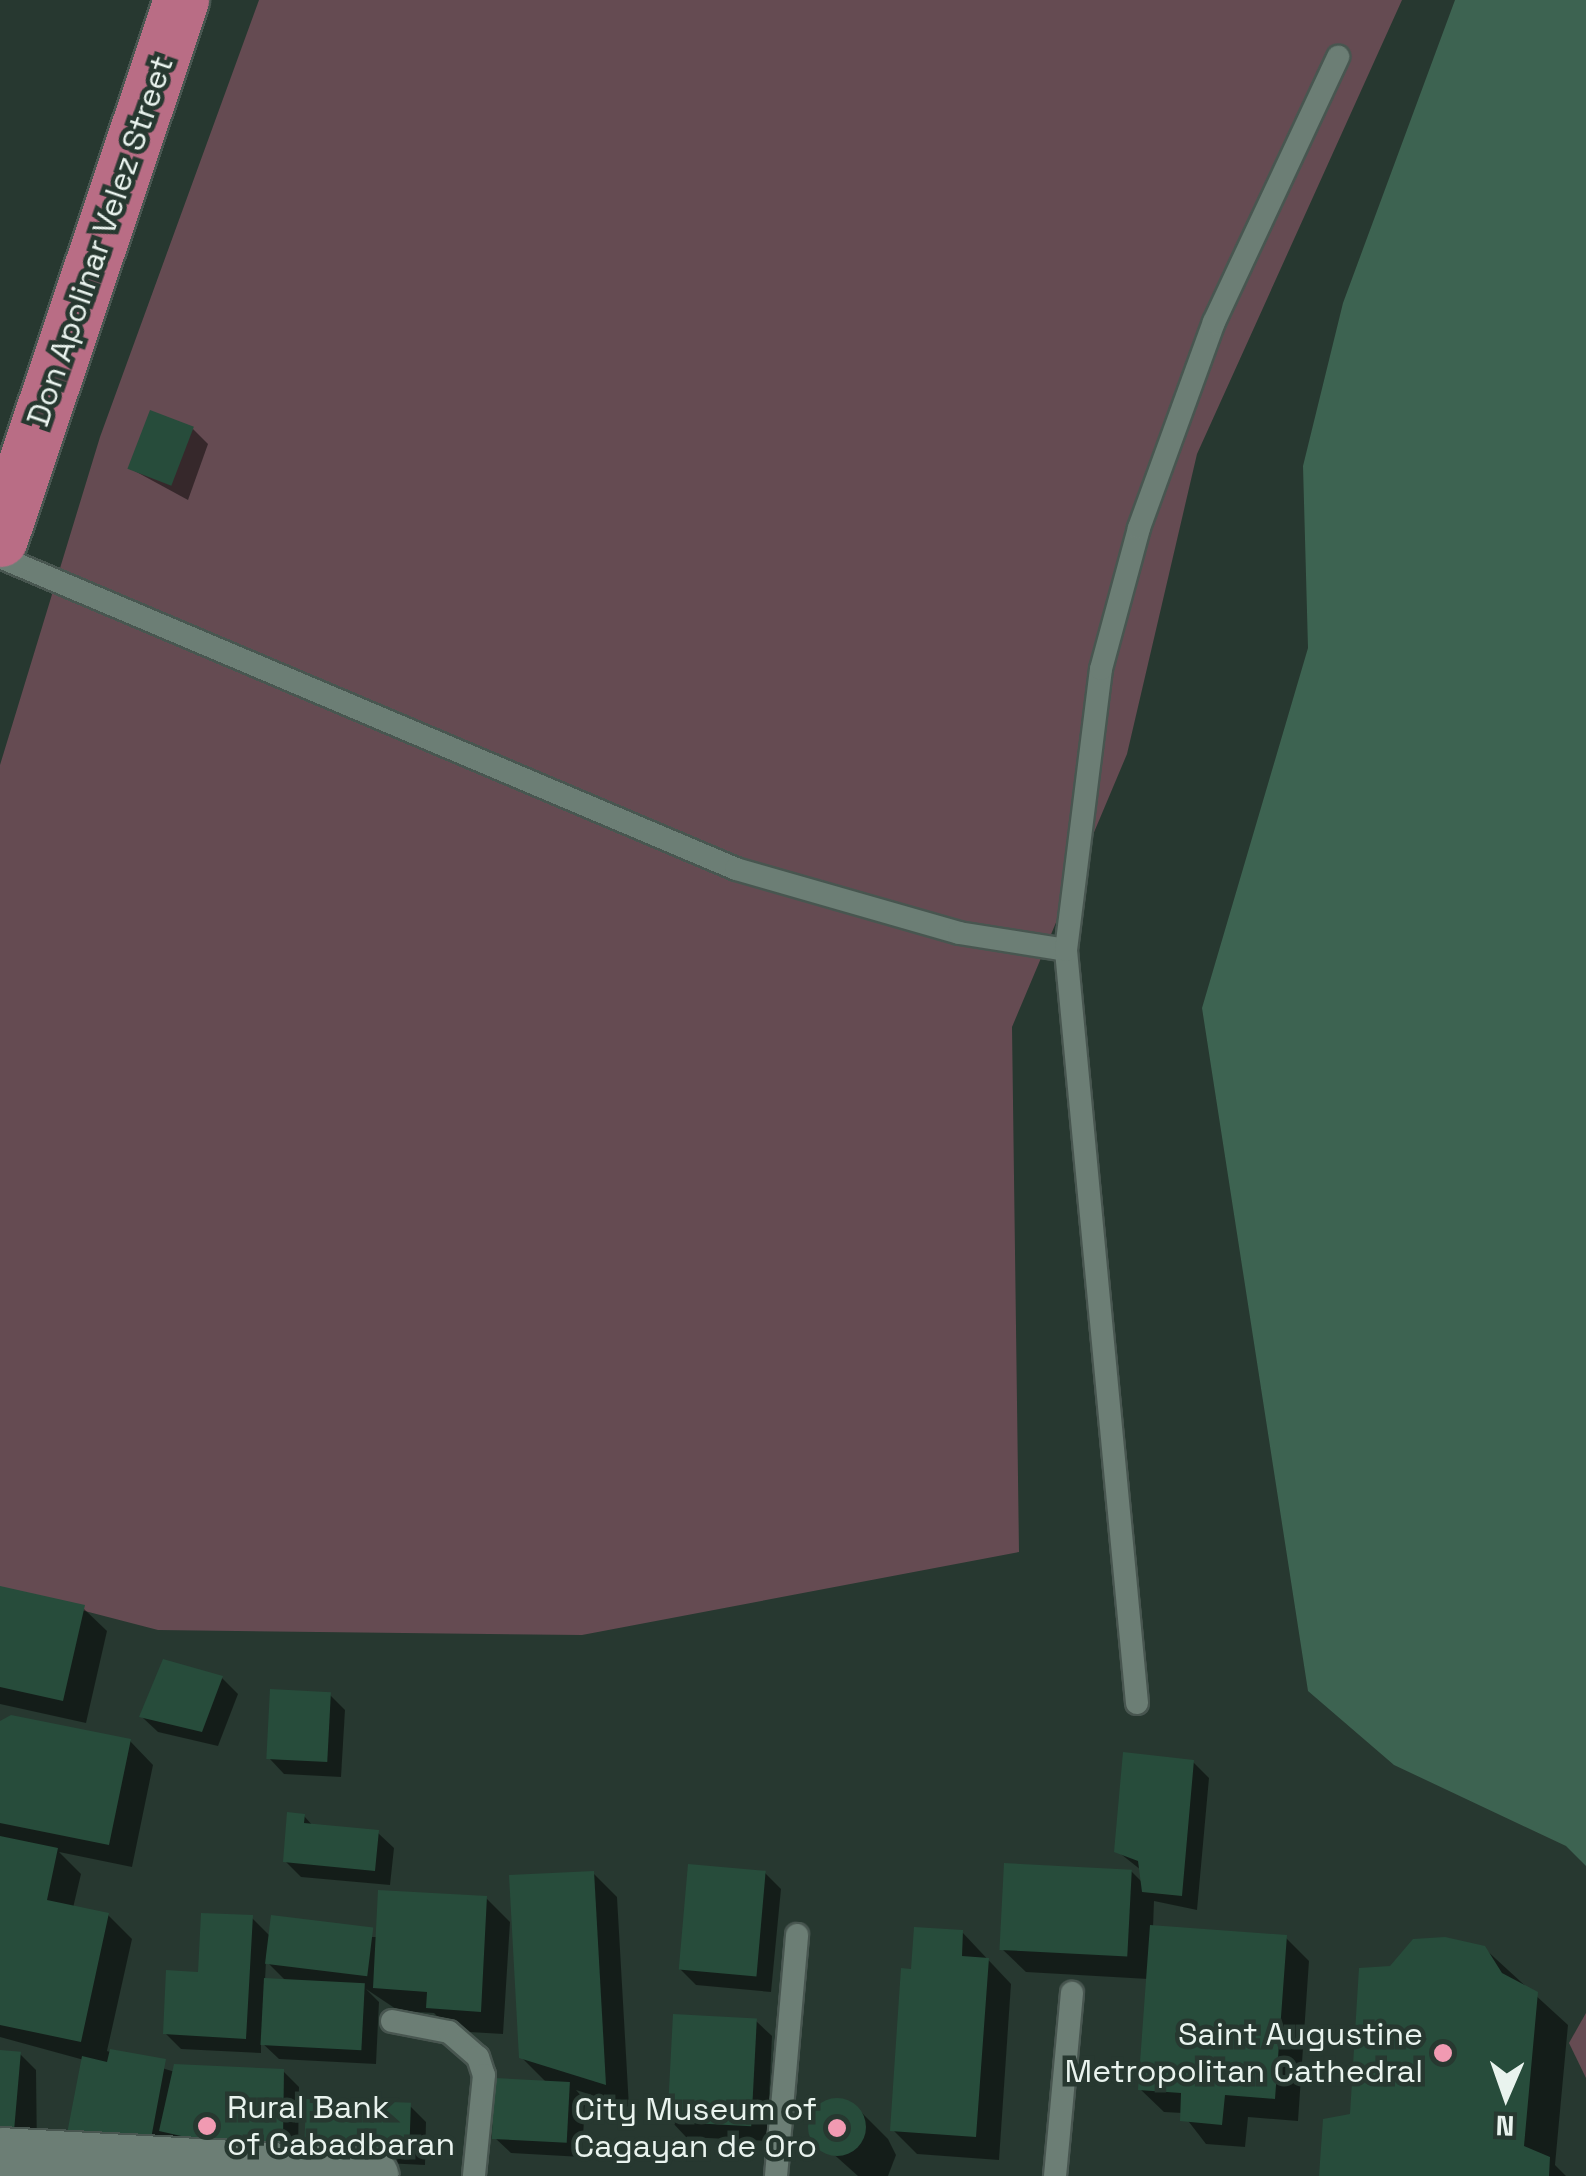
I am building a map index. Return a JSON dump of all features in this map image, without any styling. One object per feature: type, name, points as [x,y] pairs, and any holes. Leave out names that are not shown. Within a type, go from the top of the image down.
[{"type":"main road","name":"Don Apolinar Velez Street","points":[[0,539],[180,0]]},
{"type":"street","points":[[0,2155],[229,2172],[370,2176]]},
{"type":"lane","points":[[1137,1703],[1066,950],[1101,669],[1139,528],[1214,322],[1338,58]]},
{"type":"lane","points":[[0,557],[736,869],[959,933],[1066,950]]},
{"type":"lane","points":[[776,2176],[797,1935]]},
{"type":"lane","points":[[1055,2176],[1072,1993]]},
{"type":"lane","points":[[392,2021],[449,2032],[478,2058],[484,2075],[474,2176]]},
{"type":"shaded area","points":[[259,0],[1402,0],[1197,454],[1127,754],[1012,1027],[1019,1552],[582,1635],[158,1630],[0,1589],[0,765],[100,437]]},
{"type":"shaded area","points":[[1455,0],[1586,0],[1586,1866],[1566,1846],[1394,1765],[1308,1691],[1202,1008],[1308,648],[1303,466],[1343,303]]},
{"type":"shaded area","points":[[1586,2013],[1586,2078],[1569,2043]]},
{"type":"building","points":[[150,410],[194,427],[171,486],[127,469]]},
{"type":"building","points":[[0,1586],[85,1605],[63,1701],[0,1687]]},
{"type":"building","points":[[163,1659],[223,1676],[202,1732],[139,1717]]},
{"type":"building","points":[[270,1689],[331,1692],[327,1762],[266,1759]]},
{"type":"building","points":[[11,1715],[131,1739],[109,1845],[0,1823],[0,1721]]},
{"type":"building","points":[[1123,1752],[1194,1760],[1182,1896],[1142,1892],[1138,1861],[1114,1852]]},
{"type":"building","points":[[287,1812],[305,1814],[304,1823],[379,1830],[375,1871],[283,1862]]},
{"type":"building","points":[[0,1836],[58,1848],[47,1900],[109,1913],[81,2042],[0,2025]]},
{"type":"building","points":[[1004,1863],[1132,1870],[1127,1957],[999,1950]]},
{"type":"building","points":[[688,1864],[766,1871],[756,1976],[679,1970]]},
{"type":"building","points":[[594,1871],[606,2085],[519,2058],[509,1875]]},
{"type":"building","points":[[378,1890],[487,1896],[481,2012],[426,2008],[427,1992],[373,1988]]},
{"type":"building","points":[[201,1913],[253,1915],[246,2039],[163,2034],[166,1970],[198,1972]]},
{"type":"building","points":[[271,1915],[373,1928],[367,1976],[265,1964]]},
{"type":"building","points":[[1150,1925],[1287,1935],[1275,2099],[1225,2095],[1222,2125],[1180,2121],[1181,2093],[1138,2090]]},
{"type":"building","points":[[914,1927],[963,1930],[962,1956],[989,1958],[976,2137],[890,2131],[901,1968],[911,1969]]},
{"type":"building","name":"Saint Augustine Metropolitan Cathedral","points":[[1445,1937],[1485,1946],[1502,1973],[1538,1992],[1524,2146],[1550,2157],[1549,2176],[1319,2176],[1323,2119],[1350,2114],[1359,1968],[1390,1966],[1413,1939]]},
{"type":"building","points":[[264,1978],[365,1983],[361,2050],[260,2045]]},
{"type":"building","points":[[673,2014],[757,2018],[751,2126],[667,2122]]},
{"type":"building","points":[[110,2049],[166,2059],[147,2160],[65,2144],[82,2056],[107,2062]]},
{"type":"building","points":[[0,2050],[21,2052],[13,2138],[0,2137]]},
{"type":"building","points":[[174,2064],[284,2069],[283,2140],[239,2149],[159,2131]]},
{"type":"building","points":[[495,2078],[570,2082],[567,2143],[492,2139]]},
{"type":"building","name":"City Museum of Cagayan de Oro","points":[[837,2098],[858,2106],[866,2127],[858,2148],[837,2156],[816,2148],[808,2127],[816,2106]]},
{"type":"building","points":[[306,2099],[411,2103],[409,2149],[304,2145]]},
{"type":"place","name":"Saint Augustine Metropolitan Cathedral","points":[[1443,2053]]},
{"type":"place","name":"Rural Bank of Cabadbaran","points":[[207,2126]]},
{"type":"place","name":"City Museum of Cagayan de Oro","points":[[837,2128]]}]
